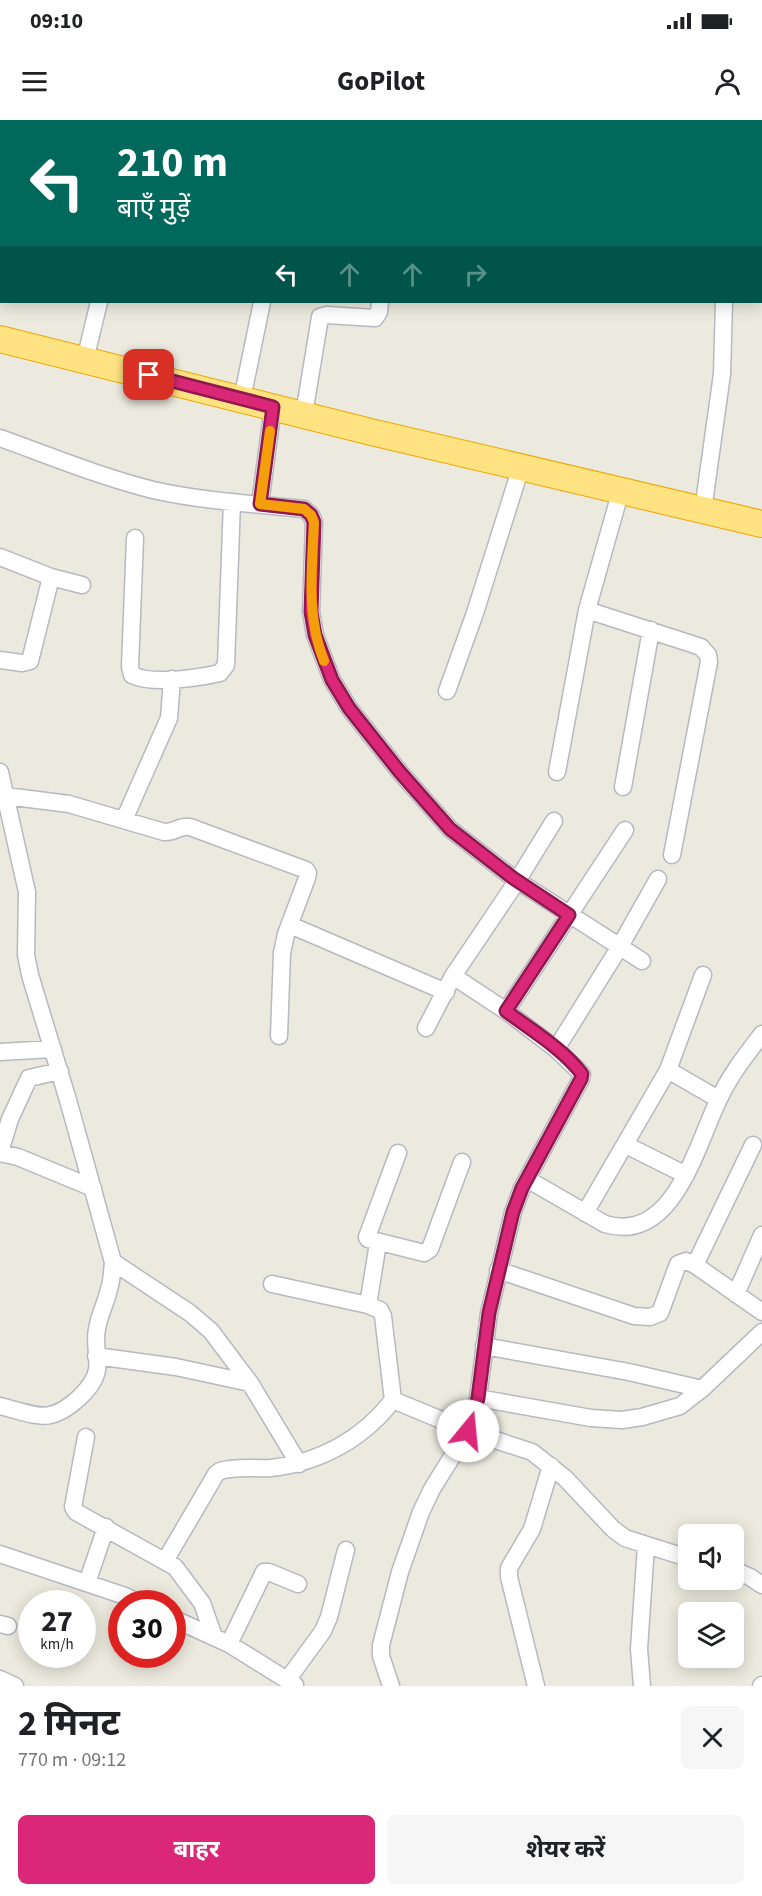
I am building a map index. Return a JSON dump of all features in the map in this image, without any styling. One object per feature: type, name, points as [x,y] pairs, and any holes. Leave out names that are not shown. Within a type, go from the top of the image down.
[{"type":"highway","points":[[0,339],[762,524]]},
{"type":"street","points":[[85,360],[99,303]]},
{"type":"street","points":[[242,399],[262,303]]},
{"type":"street","points":[[303,414],[320,317],[327,315],[375,318],[381,303]]},
{"type":"street","points":[[703,510],[722,374],[724,303]]},
{"type":"street","points":[[260,504],[273,407]]},
{"type":"street","points":[[0,438],[153,490],[232,502],[304,509],[311,515],[314,522],[311,612],[315,635],[332,680],[349,708],[399,771],[450,829],[517,881],[642,961]]},
{"type":"street","points":[[447,691],[475,613],[520,467]]},
{"type":"street","points":[[557,772],[587,610],[621,490]]},
{"type":"street","points":[[135,538],[130,667],[132,675],[149,680],[213,674],[224,669],[232,502]]},
{"type":"street","points":[[0,557],[51,577],[82,585]]},
{"type":"street","points":[[0,660],[22,663],[30,661],[51,577]]},
{"type":"street","points":[[587,610],[701,647],[708,655],[709,662],[672,855]]},
{"type":"street","points":[[622,788],[651,630]]},
{"type":"street","points":[[124,820],[169,718],[172,679]]},
{"type":"street","points":[[0,771],[27,892],[26,955],[30,975],[60,1071],[113,1262],[110,1288],[97,1327],[95,1379],[88,1389],[57,1415],[39,1416],[0,1406]]},
{"type":"street","points":[[6,796],[69,804],[169,833],[181,827],[190,827],[302,867],[308,873],[307,878],[282,953],[279,1036]]},
{"type":"street","points":[[426,1028],[453,976],[554,821]]},
{"type":"street","points":[[506,1011],[625,830]]},
{"type":"street","points":[[556,1049],[619,948],[658,879]]},
{"type":"street","points":[[290,925],[446,992]]},
{"type":"street","points":[[585,1213],[668,1070],[703,975]]},
{"type":"street","points":[[392,1686],[381,1656],[381,1645],[400,1572],[421,1512],[432,1489],[468,1431],[478,1398],[484,1346],[498,1270],[513,1212],[527,1179],[582,1074],[556,1049],[506,1011],[453,976]]},
{"type":"street","points":[[527,1179],[604,1224],[616,1228],[645,1222],[656,1215],[686,1175],[718,1099],[736,1068],[762,1034]]},
{"type":"street","points":[[0,1052],[53,1049]]},
{"type":"street","points":[[668,1070],[718,1099]]},
{"type":"street","points":[[60,1071],[29,1078],[10,1119],[0,1153],[10,1154],[93,1188]]},
{"type":"street","points":[[626,1145],[686,1175]]},
{"type":"street","points":[[695,1265],[753,1145]]},
{"type":"street","points":[[398,1153],[367,1233],[368,1239],[424,1253],[428,1252],[462,1162]]},
{"type":"street","points":[[736,1294],[762,1235]]},
{"type":"street","points":[[368,1305],[378,1243]]},
{"type":"street","points":[[498,1270],[643,1318],[657,1316],[660,1313],[678,1264],[686,1261],[762,1312]]},
{"type":"street","points":[[113,1262],[190,1313],[211,1331],[250,1383],[299,1464]]},
{"type":"street","points":[[165,1561],[216,1474],[220,1471],[299,1464],[333,1451],[370,1426],[393,1400],[383,1316],[380,1310],[368,1305],[272,1284]]},
{"type":"street","points":[[478,1398],[591,1418],[622,1420],[642,1417],[680,1407],[762,1332]]},
{"type":"street","points":[[484,1346],[629,1372],[702,1389]]},
{"type":"street","points":[[96,1356],[176,1367],[250,1383]]},
{"type":"street","points":[[393,1400],[468,1431],[532,1452],[551,1466],[625,1538],[678,1555]]},
{"type":"street","points":[[86,1437],[73,1507],[76,1512],[175,1568],[202,1603],[221,1640]]},
{"type":"street","points":[[536,1686],[509,1577],[509,1568],[532,1529],[551,1466]]},
{"type":"street","points":[[87,1583],[105,1527]]},
{"type":"street","points":[[642,1686],[639,1649],[646,1545]]},
{"type":"street","points":[[186,1624],[221,1640],[292,1682],[329,1617],[346,1550]]},
{"type":"street","points":[[0,1554],[108,1591]]},
{"type":"street","points":[[221,1640],[264,1572],[298,1584]]},
{"type":"street","points":[[744,1574],[762,1585]]},
{"type":"street","points":[[0,1679],[15,1686]]},
{"type":"slow traffic","points":[[270,431],[260,504],[304,509],[311,515],[314,522],[311,612],[315,635],[324,661]]},
{"type":"route","points":[[149,375],[273,407],[260,504],[304,509],[311,515],[314,522],[311,612],[321,655],[332,680],[361,724],[450,829],[513,878],[569,915],[506,1011],[556,1049],[582,1074],[522,1188],[513,1212],[489,1313],[478,1398],[468,1431]]}]
